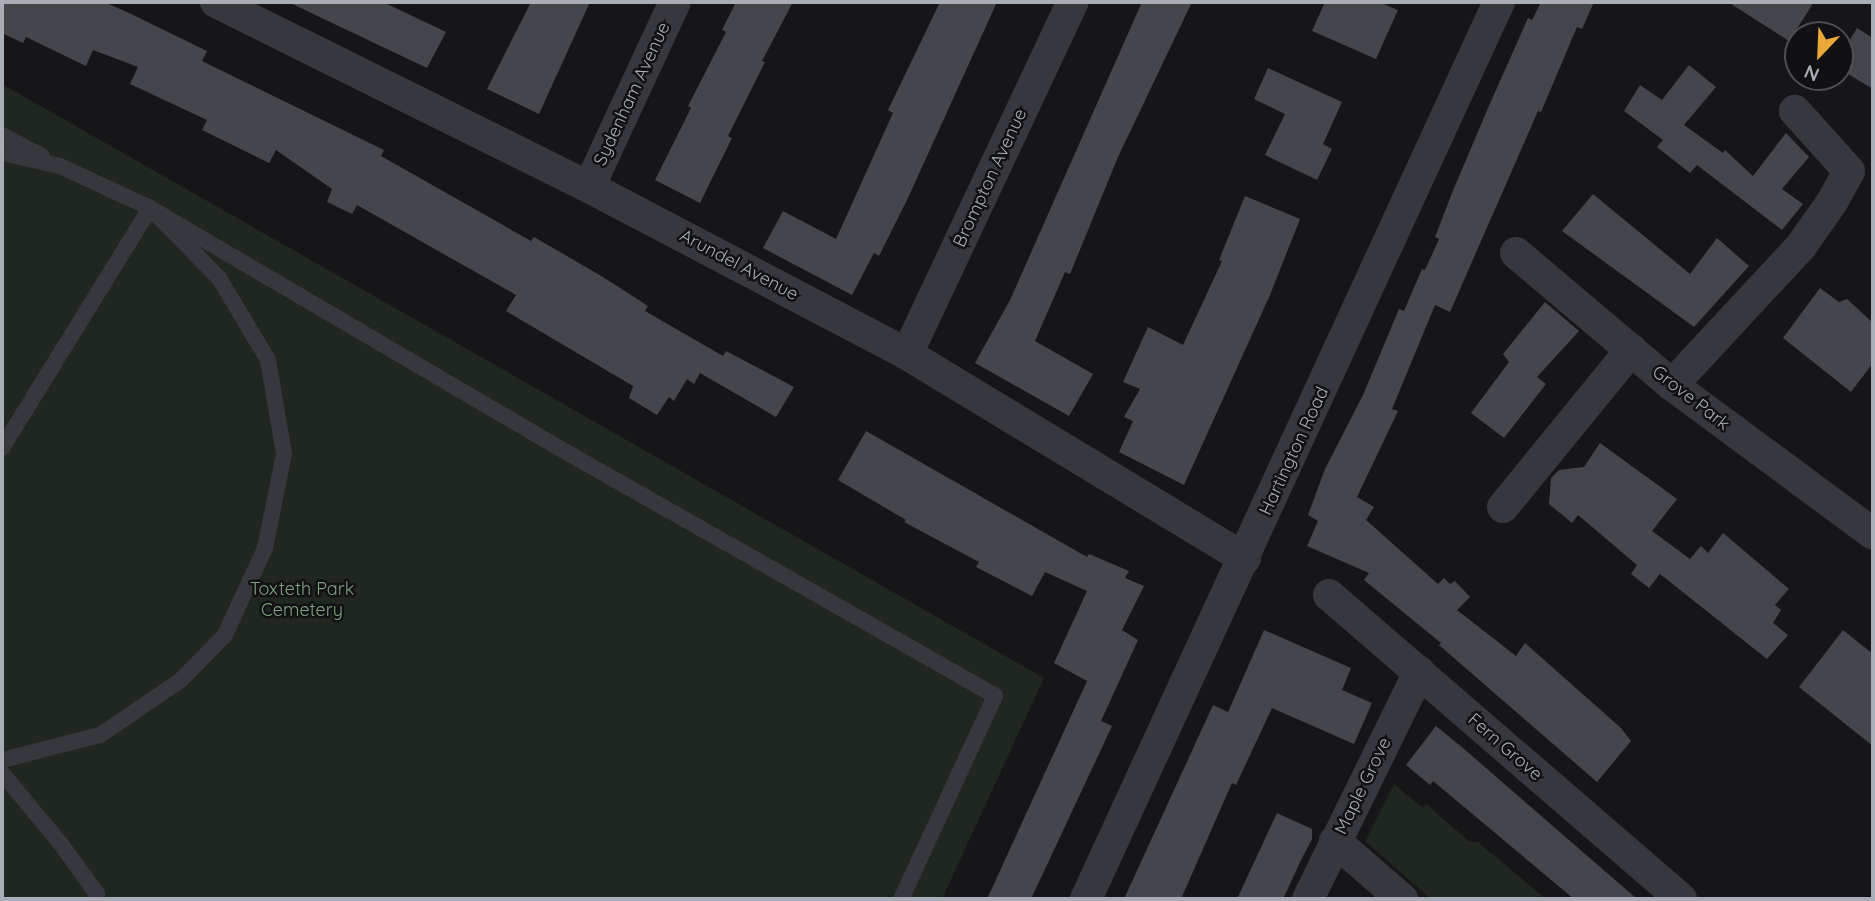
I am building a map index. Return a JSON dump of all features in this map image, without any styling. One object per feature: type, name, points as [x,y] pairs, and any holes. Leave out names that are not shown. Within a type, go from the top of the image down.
[{"type":"street","name":"Arundel Avenue","points":[[216,2],[275,14],[590,187],[907,354],[1245,559]]},
{"type":"street","name":"Sydenham Avenue","points":[[590,187],[675,2]]},
{"type":"street","name":"Brompton Avenue","points":[[907,354],[1073,2]]},
{"type":"street","name":"Hartington Road","points":[[1086,899],[1245,559],[1499,2]]},
{"type":"street","points":[[1672,385],[1801,246],[1849,172],[1795,111]]},
{"type":"street","name":"Grove Park","points":[[1516,253],[1672,385],[1873,534]]},
{"type":"street","points":[[1503,507],[1631,350]]},
{"type":"street","name":"Fern Grove","points":[[1329,595],[1681,899]]},
{"type":"street","name":"Maple Grove","points":[[1308,899],[1419,672]]},
{"type":"street","points":[[1335,841],[1402,899]]},
{"type":"lane","points":[[2,135],[60,166],[150,208],[568,453],[995,696],[901,899]]},
{"type":"lane","points":[[2,153],[60,166]]},
{"type":"lane","points":[[2,448],[150,208]]},
{"type":"lane","points":[[2,760],[100,735],[181,680],[225,635],[265,548],[284,454],[268,360],[219,278],[150,208]]},
{"type":"lane","points":[[2,773],[61,844],[100,898]]},
{"type":"green space","name":"Toxteth Park Cemetery","points":[[2,84],[1044,678],[942,899],[2,899]]},
{"type":"green space","points":[[1394,784],[1423,808],[1426,804],[1470,842],[1478,842],[1546,899],[1431,899],[1365,841]]},
{"type":"building","points":[[2,2],[104,2],[127,12],[207,51],[202,61],[384,150],[381,156],[531,241],[534,237],[603,277],[648,306],[645,311],[723,356],[726,351],[794,387],[776,417],[700,373],[694,384],[687,379],[674,401],[669,397],[657,415],[629,398],[633,386],[506,311],[516,295],[357,205],[352,214],[327,202],[332,189],[276,150],[269,163],[202,130],[207,120],[130,84],[138,67],[93,50],[86,66],[26,37],[23,43],[2,33]]},
{"type":"building","points":[[288,2],[383,2],[446,32],[427,68]]},
{"type":"building","points":[[531,2],[590,2],[539,114],[487,89]]},
{"type":"building","points":[[736,2],[793,2],[762,61],[765,62],[728,136],[732,138],[700,203],[655,180],[691,108],[688,106],[726,32],[722,30]]},
{"type":"building","points":[[940,2],[997,2],[908,198],[879,256],[874,253],[852,295],[763,248],[783,211],[836,239],[893,113],[888,110]]},
{"type":"building","points":[[1142,2],[1192,2],[1118,157],[1070,274],[1065,272],[1035,341],[1093,374],[1069,416],[975,363],[1010,300]]},
{"type":"building","points":[[1325,2],[1379,2],[1398,10],[1376,59],[1312,31]]},
{"type":"building","points":[[1541,2],[1594,2],[1582,29],[1577,27],[1450,312],[1435,305],[1392,409],[1398,411],[1357,497],[1374,507],[1366,520],[1438,584],[1444,578],[1450,584],[1455,581],[1470,597],[1457,610],[1516,656],[1525,643],[1621,728],[1631,741],[1597,782],[1439,645],[1441,643],[1364,580],[1369,573],[1307,546],[1318,521],[1308,515],[1325,469],[1363,395],[1399,309],[1404,311],[1422,269],[1425,270],[1439,239],[1435,237],[1452,193],[1488,108],[1528,18],[1532,20]]},
{"type":"building","points":[[1728,2],[1814,2],[1802,21],[1784,21],[1784,38]]},
{"type":"building","points":[[1857,28],[1873,38],[1873,89],[1854,77],[1854,33]]},
{"type":"building","points":[[1689,65],[1716,87],[1684,125],[1723,153],[1725,150],[1753,176],[1786,133],[1809,157],[1782,189],[1803,204],[1782,230],[1697,165],[1690,173],[1657,147],[1663,140],[1624,111],[1640,85],[1662,100]]},
{"type":"building","points":[[1268,68],[1342,102],[1323,144],[1332,149],[1317,180],[1265,155],[1285,114],[1254,99]]},
{"type":"building","points":[[1593,194],[1690,274],[1717,238],[1749,266],[1694,327],[1562,231]]},
{"type":"building","points":[[1245,196],[1300,219],[1270,295],[1184,485],[1119,452],[1133,421],[1124,417],[1140,389],[1123,382],[1148,327],[1183,345],[1222,261],[1219,260]]},
{"type":"building","points":[[1820,288],[1839,302],[1847,299],[1873,323],[1873,363],[1851,392],[1783,338]]},
{"type":"building","points":[[1545,302],[1579,331],[1537,377],[1546,384],[1504,438],[1471,413],[1509,362],[1503,354]]},
{"type":"building","points":[[866,431],[1087,557],[1089,554],[1129,571],[1125,578],[1144,586],[1122,630],[1138,640],[1101,721],[1112,726],[1031,899],[987,899],[1087,681],[1054,663],[1087,591],[1045,572],[1032,596],[976,567],[979,562],[904,522],[906,520],[838,480]]},
{"type":"building","points":[[1600,443],[1677,499],[1652,531],[1690,559],[1701,546],[1708,553],[1723,533],[1789,589],[1775,605],[1781,610],[1773,623],[1788,635],[1767,659],[1660,574],[1649,588],[1631,574],[1637,565],[1578,515],[1572,523],[1549,504],[1551,478],[1559,470],[1584,467]]},
{"type":"building","points":[[1264,630],[1351,668],[1342,690],[1372,703],[1354,744],[1272,708],[1236,785],[1232,783],[1181,899],[1124,899],[1213,705],[1228,712]]},
{"type":"building","points":[[1843,630],[1873,654],[1873,746],[1799,687]]},
{"type":"building","points":[[1436,726],[1637,899],[1574,899],[1433,781],[1430,785],[1406,765]]},
{"type":"building","points":[[1277,813],[1312,829],[1312,839],[1283,899],[1237,899]]}]
